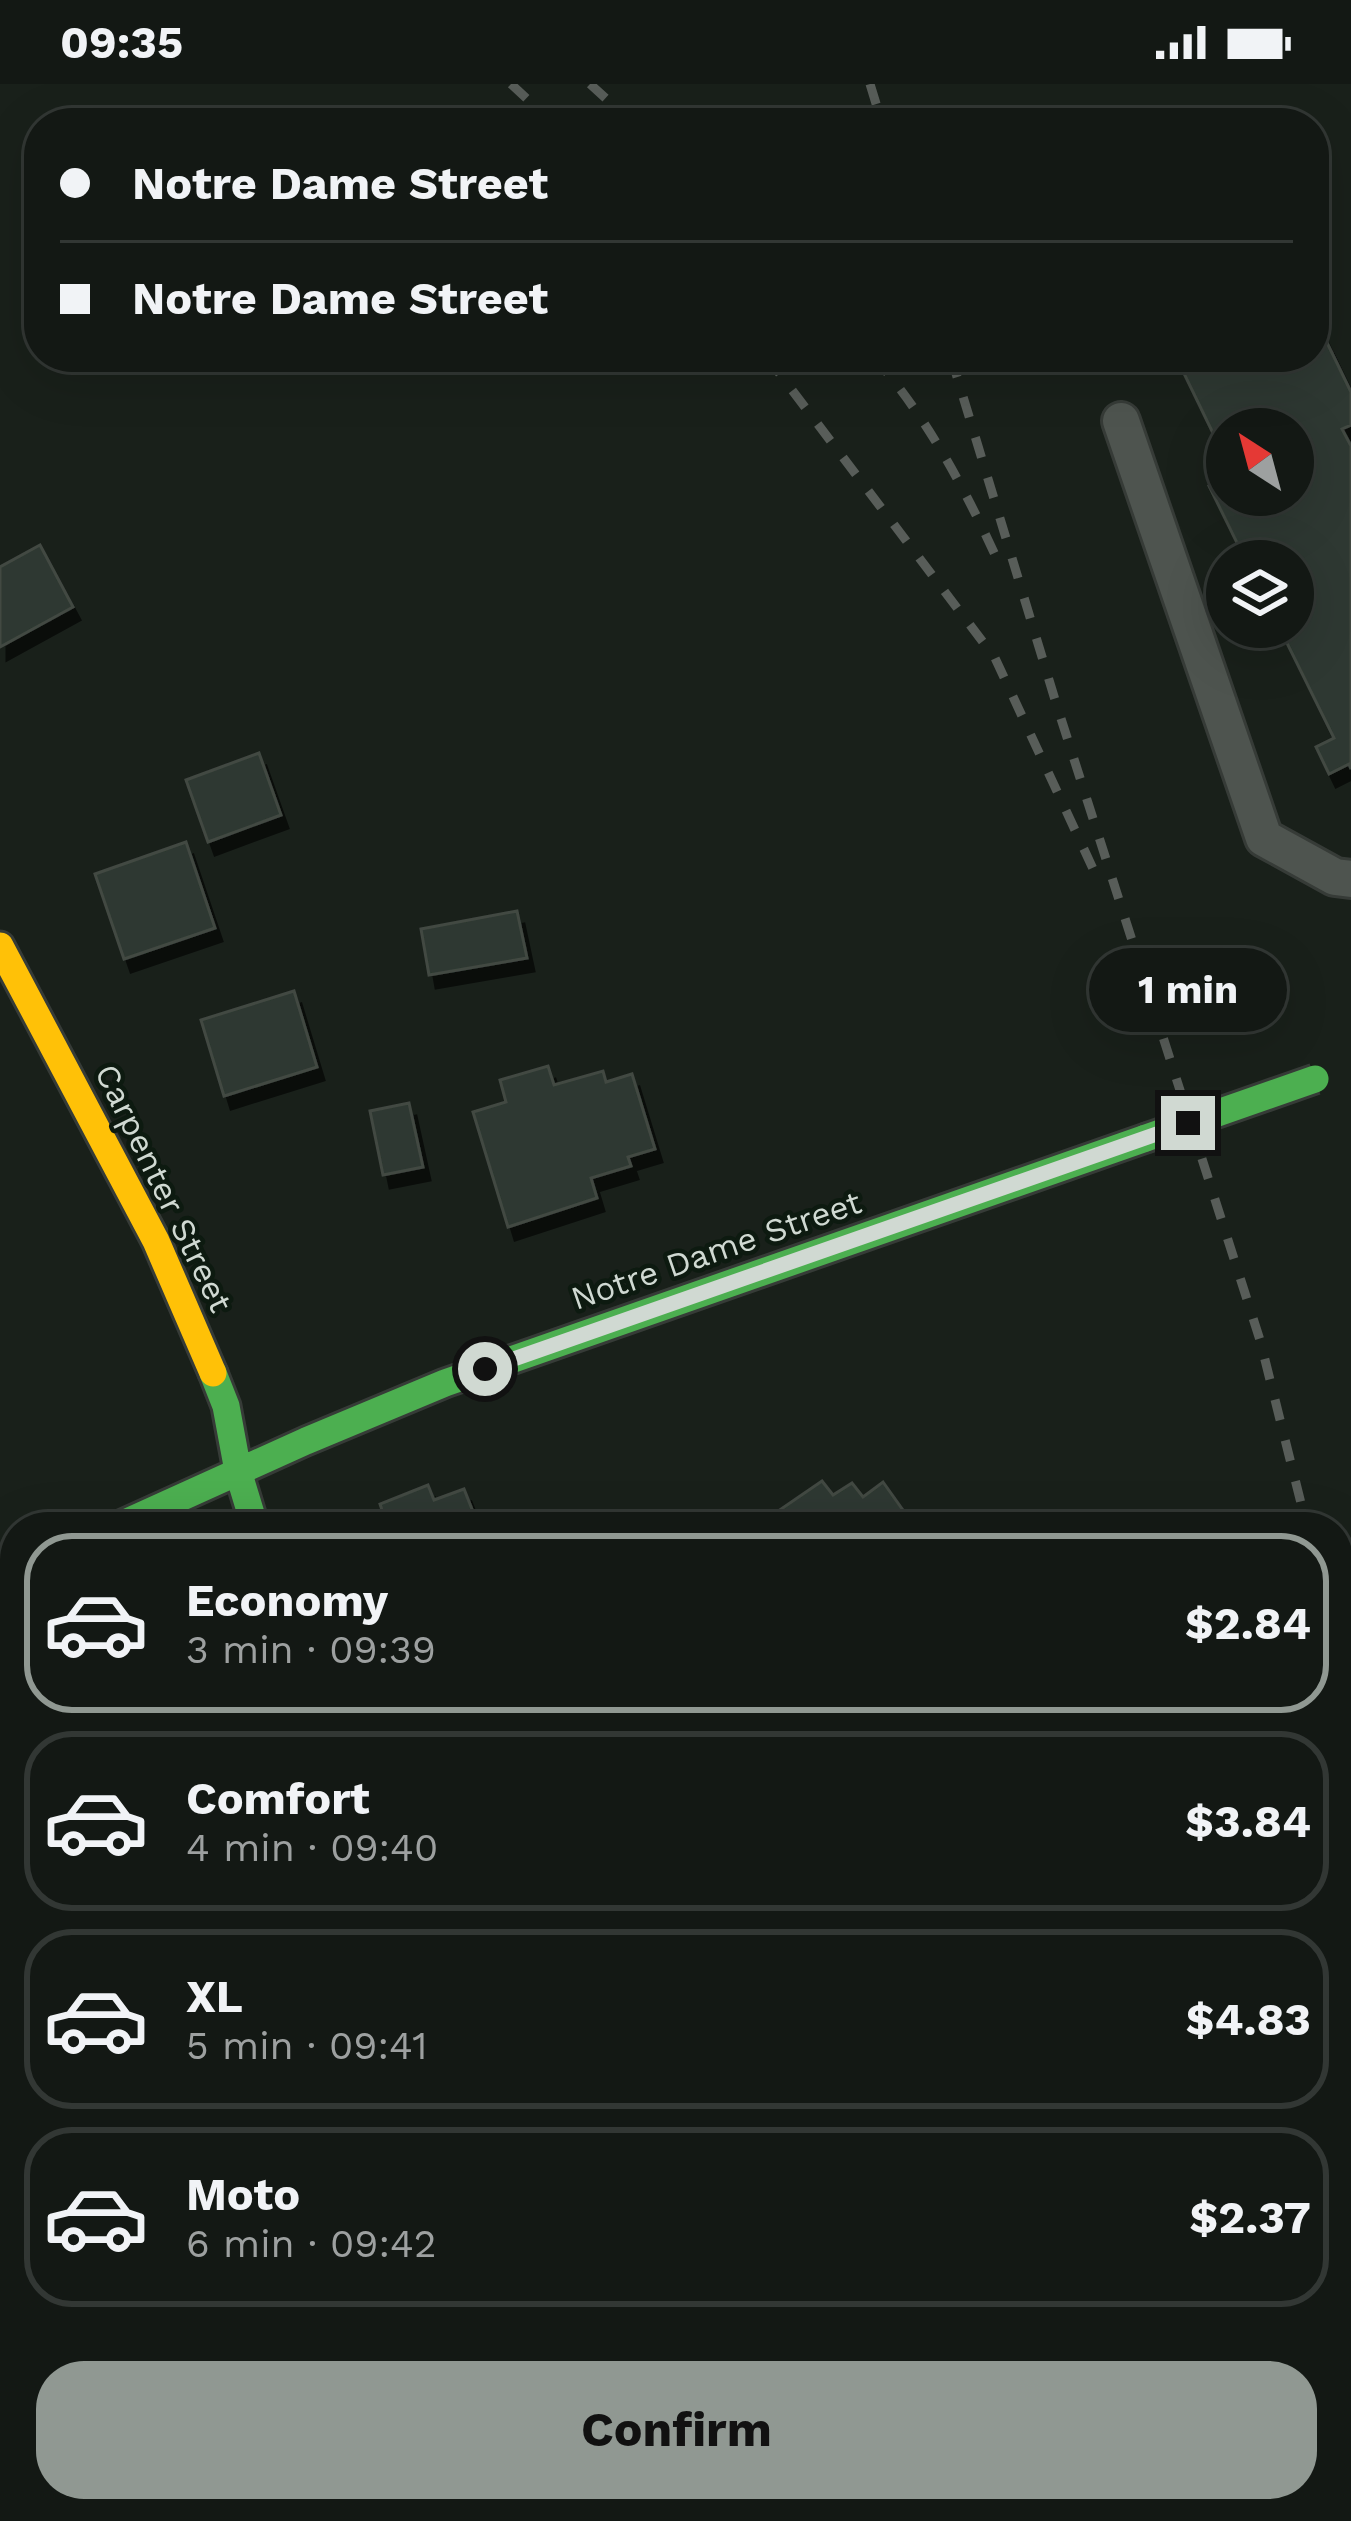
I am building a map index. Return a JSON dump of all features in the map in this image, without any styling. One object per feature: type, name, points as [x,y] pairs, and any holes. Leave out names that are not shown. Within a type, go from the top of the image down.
[{"type":"main road","name":"Carpenter Street","points":[[0,946],[165,1260],[226,1406],[250,1512]]},
{"type":"main road","name":"Notre Dame Street","points":[[149,1512],[445,1383],[1324,1076]]},
{"type":"lane","points":[[1121,421],[1264,838],[1335,877],[1351,879]]},
{"type":"building","points":[[1329,347],[1351,392],[1351,425],[1342,429],[1351,446],[1351,769],[1349,764],[1329,774],[1316,747],[1334,738],[1289,648],[1314,648],[1314,540],[1236,540],[1224,516],[1314,516],[1314,408],[1206,408],[1206,419],[1183,372],[1329,372]]},
{"type":"building","points":[[40,545],[73,607],[0,647],[0,567]]},
{"type":"building","points":[[259,753],[281,815],[208,842],[186,780]]},
{"type":"building","points":[[186,842],[215,928],[124,959],[95,874]]},
{"type":"building","points":[[517,911],[527,958],[429,975],[421,929]]},
{"type":"building","points":[[294,991],[317,1067],[224,1096],[201,1020]]},
{"type":"building","points":[[548,1066],[554,1085],[603,1071],[606,1082],[632,1074],[655,1149],[628,1157],[631,1166],[591,1178],[597,1198],[508,1227],[473,1112],[506,1102],[500,1080]]},
{"type":"building","points":[[409,1103],[423,1167],[383,1175],[370,1111]]},
{"type":"building","points":[[822,1481],[833,1495],[852,1483],[863,1497],[883,1482],[904,1512],[777,1512]]},
{"type":"building","points":[[428,1485],[434,1500],[464,1489],[473,1512],[383,1512],[380,1504]]},
{"type":"railway","points":[[511,84],[537,108]]},
{"type":"railway","points":[[590,84],[616,108]]},
{"type":"railway","points":[[870,84],[877,108]]},
{"type":"railway","points":[[778,372],[995,658],[1095,873]]},
{"type":"railway","points":[[886,372],[946,459],[1002,570]]},
{"type":"railway","points":[[956,372],[1260,1340],[1303,1512]]},
{"type":"traffic: fast","points":[[1146,1138],[1315,1079]]},
{"type":"traffic: fast","points":[[149,1512],[445,1383],[1146,1138]]},
{"type":"traffic: fast","points":[[213,1373],[226,1406],[250,1512]]},
{"type":"traffic: slow","points":[[0,946],[156,1241],[213,1373]]},
{"type":"route","points":[[485,1369],[1188,1123]]}]
